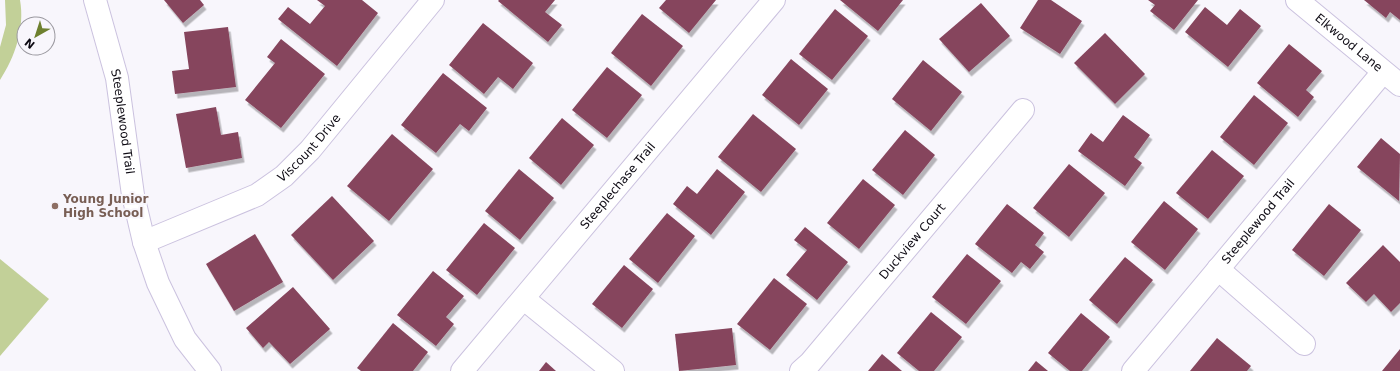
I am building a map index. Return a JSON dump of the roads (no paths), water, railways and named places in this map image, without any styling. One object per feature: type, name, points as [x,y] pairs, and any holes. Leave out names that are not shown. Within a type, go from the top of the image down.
[{"type":"street","name":"Steeplewood Trail","points":[[95,0],[117,78],[133,195],[144,242],[158,283],[185,339],[210,371]]},
{"type":"street","name":"Viscount Drive","points":[[144,242],[257,195],[284,176],[310,150],[433,0]]},
{"type":"street","name":"Steeplechase Trail","points":[[462,371],[774,0]]},
{"type":"street","name":"Elkwood Lane","points":[[1297,0],[1400,86]]},
{"type":"street","name":"Steeplewood Trail","points":[[1132,371],[1384,72]]},
{"type":"street","name":"Duckview Court","points":[[801,371],[810,363],[1023,110]]},
{"type":"street","points":[[1218,269],[1304,344]]},
{"type":"street","points":[[524,299],[613,371]]},
{"type":"place","name":"Young Junior High School","points":[[55,206]]}]
